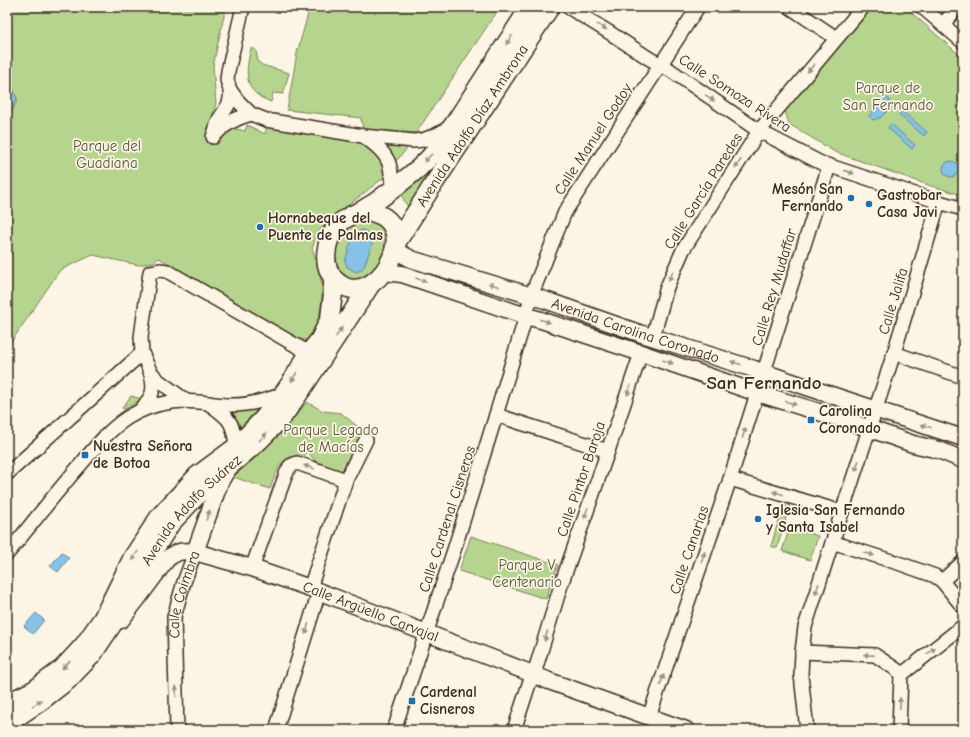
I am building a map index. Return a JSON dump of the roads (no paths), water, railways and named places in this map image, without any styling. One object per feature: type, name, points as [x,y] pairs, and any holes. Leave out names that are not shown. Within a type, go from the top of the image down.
[{"type":"highway","name":"Avenida Adolfo Díaz Ambrona","points":[[361,211],[374,203],[419,168],[431,156],[454,124],[530,7]]},
{"type":"highway","name":"Avenida Adolfo Díaz Ambrona","points":[[395,247],[448,162],[550,7]]},
{"type":"highway","points":[[361,211],[371,211],[380,214],[388,220],[393,228],[395,247],[392,257],[377,278],[363,288],[355,289],[339,284],[333,279],[329,272],[326,256],[328,241],[340,222],[350,215],[361,211]]},
{"type":"highway","name":"Avenida Adolfo Suárez","points":[[7,728],[14,719],[41,701],[68,680],[92,655],[114,622],[171,522],[204,487],[260,440],[283,416],[377,278]]},
{"type":"highway","name":"Avenida Adolfo Suárez","points":[[7,702],[34,690],[62,669],[84,645],[103,618],[133,557],[160,516],[197,476],[236,447],[263,419],[283,394],[309,353],[320,339],[330,318],[333,279]]},
{"type":"main road","name":"Avenida Carolina Coronado","points":[[395,247],[411,259],[531,296],[638,333],[764,372],[963,438]]},
{"type":"main road","name":"Avenida Carolina Coronado","points":[[377,278],[402,274],[641,353],[756,393],[848,421],[913,444],[939,450],[963,460]]},
{"type":"main road","name":"Calle Coimbra","points":[[195,552],[220,482],[229,466]]},
{"type":"main road","name":"Calle Argüello Carvajal","points":[[92,655],[167,559],[172,554],[186,550],[252,568],[315,590],[549,681],[686,730]]},
{"type":"street","points":[[243,7],[228,71],[227,80],[231,98],[229,105],[218,121],[213,137],[221,128],[251,114]]},
{"type":"street","name":"Calle Somoza Rivera","points":[[568,7],[670,70],[759,131],[821,163],[963,209]]},
{"type":"street","name":"Calle Manuel Godoy","points":[[531,296],[565,212],[698,7]]},
{"type":"street","points":[[790,7],[836,38]]},
{"type":"street","points":[[759,131],[863,7]]},
{"type":"street","points":[[922,7],[963,42]]},
{"type":"street","points":[[943,24],[958,7]]},
{"type":"street","points":[[230,90],[244,108],[251,114],[266,120],[363,136],[414,141],[423,140],[438,134],[454,124]]},
{"type":"street","name":"Calle García Paredes","points":[[653,337],[667,287],[682,250],[759,131]]},
{"type":"street","points":[[363,136],[376,145],[387,159],[392,180]]},
{"type":"street","name":"Calle Rey Mudaffar","points":[[764,372],[828,166]]},
{"type":"street","name":"Calle Jalifa","points":[[876,409],[939,202]]},
{"type":"street","points":[[140,411],[151,396],[153,388],[150,372],[142,353],[141,337],[150,272],[160,270],[167,271],[309,353]]},
{"type":"street","name":"Avenida Carolina Coronado","points":[[526,316],[531,296]]},
{"type":"street","name":"Calle Cardenal Cisneros","points":[[394,730],[427,633],[526,316]]},
{"type":"street","points":[[7,474],[142,353]]},
{"type":"street","name":"Calle Pintor Baroja","points":[[514,730],[529,684],[534,674],[561,585],[641,353]]},
{"type":"street","points":[[894,353],[963,377]]},
{"type":"street","points":[[150,372],[159,381],[185,400]]},
{"type":"street","points":[[756,393],[764,372]]},
{"type":"street","name":"Calle Canarias","points":[[650,717],[730,479],[756,393]]},
{"type":"street","points":[[7,554],[104,437],[124,420],[150,407],[185,400],[228,405],[252,404],[283,394]]},
{"type":"street","points":[[208,403],[228,419],[233,427],[236,447]]},
{"type":"street","points":[[807,730],[801,675],[805,628],[876,409]]},
{"type":"street","points":[[496,415],[608,451]]},
{"type":"street","points":[[276,730],[346,480],[366,440]]},
{"type":"street","points":[[252,568],[290,466],[297,462],[346,480]]},
{"type":"street","points":[[730,479],[842,512]]},
{"type":"street","points":[[832,542],[935,576],[942,581],[963,607]]},
{"type":"street","name":"Calle Coimbra","points":[[177,730],[174,617],[182,585],[195,552]]},
{"type":"street","points":[[942,581],[963,562]]},
{"type":"street","points":[[901,675],[963,626]]},
{"type":"street","points":[[802,652],[875,655],[897,670],[901,675],[900,730]]},
{"type":"water","points":[[7,74],[17,99],[7,123]]},
{"type":"water","points":[[885,97],[890,100],[887,111],[880,118],[873,120],[869,116]]},
{"type":"water","points":[[902,111],[927,132],[924,136],[899,115]]},
{"type":"water","points":[[891,124],[915,145],[912,149],[888,128]]},
{"type":"water","points":[[951,161],[957,163],[959,169],[957,175],[951,177],[945,175],[943,169],[945,163]]},
{"type":"water","points":[[362,230],[372,237],[373,241],[364,267],[356,272],[347,267],[345,261],[353,236]]},
{"type":"water","points":[[62,552],[69,558],[58,572],[50,566]]},
{"type":"water","points":[[36,613],[44,620],[33,634],[24,626]]},
{"type":"place","name":"Mesón San Fernando","points":[[851,198]]},
{"type":"place","name":"Gastrobar Casa Javi","points":[[869,204]]},
{"type":"place","name":"Hornabeque del Puente de Palmas","points":[[260,227]]},
{"type":"place","name":"Carolina Coronado","points":[[811,420]]},
{"type":"place","name":"Nuestra Señora de Botoa","points":[[85,455]]},
{"type":"place","name":"Iglesia San Fernando y Santa Isabel","points":[[758,519]]},
{"type":"place","name":"Cardenal Cisneros","points":[[412,701]]},
{"type":"district","name":"San Fernando","points":[[764,382]]},
{"type":"park label","name":"Parque de San Fernando","points":[[888,96]]},
{"type":"park label","name":"Parque del Guadiana","points":[[107,154]]},
{"type":"park label","name":"Parque Legado de Macías","points":[[331,438]]},
{"type":"park label","name":"Parque V Centenario","points":[[527,574]]}]
